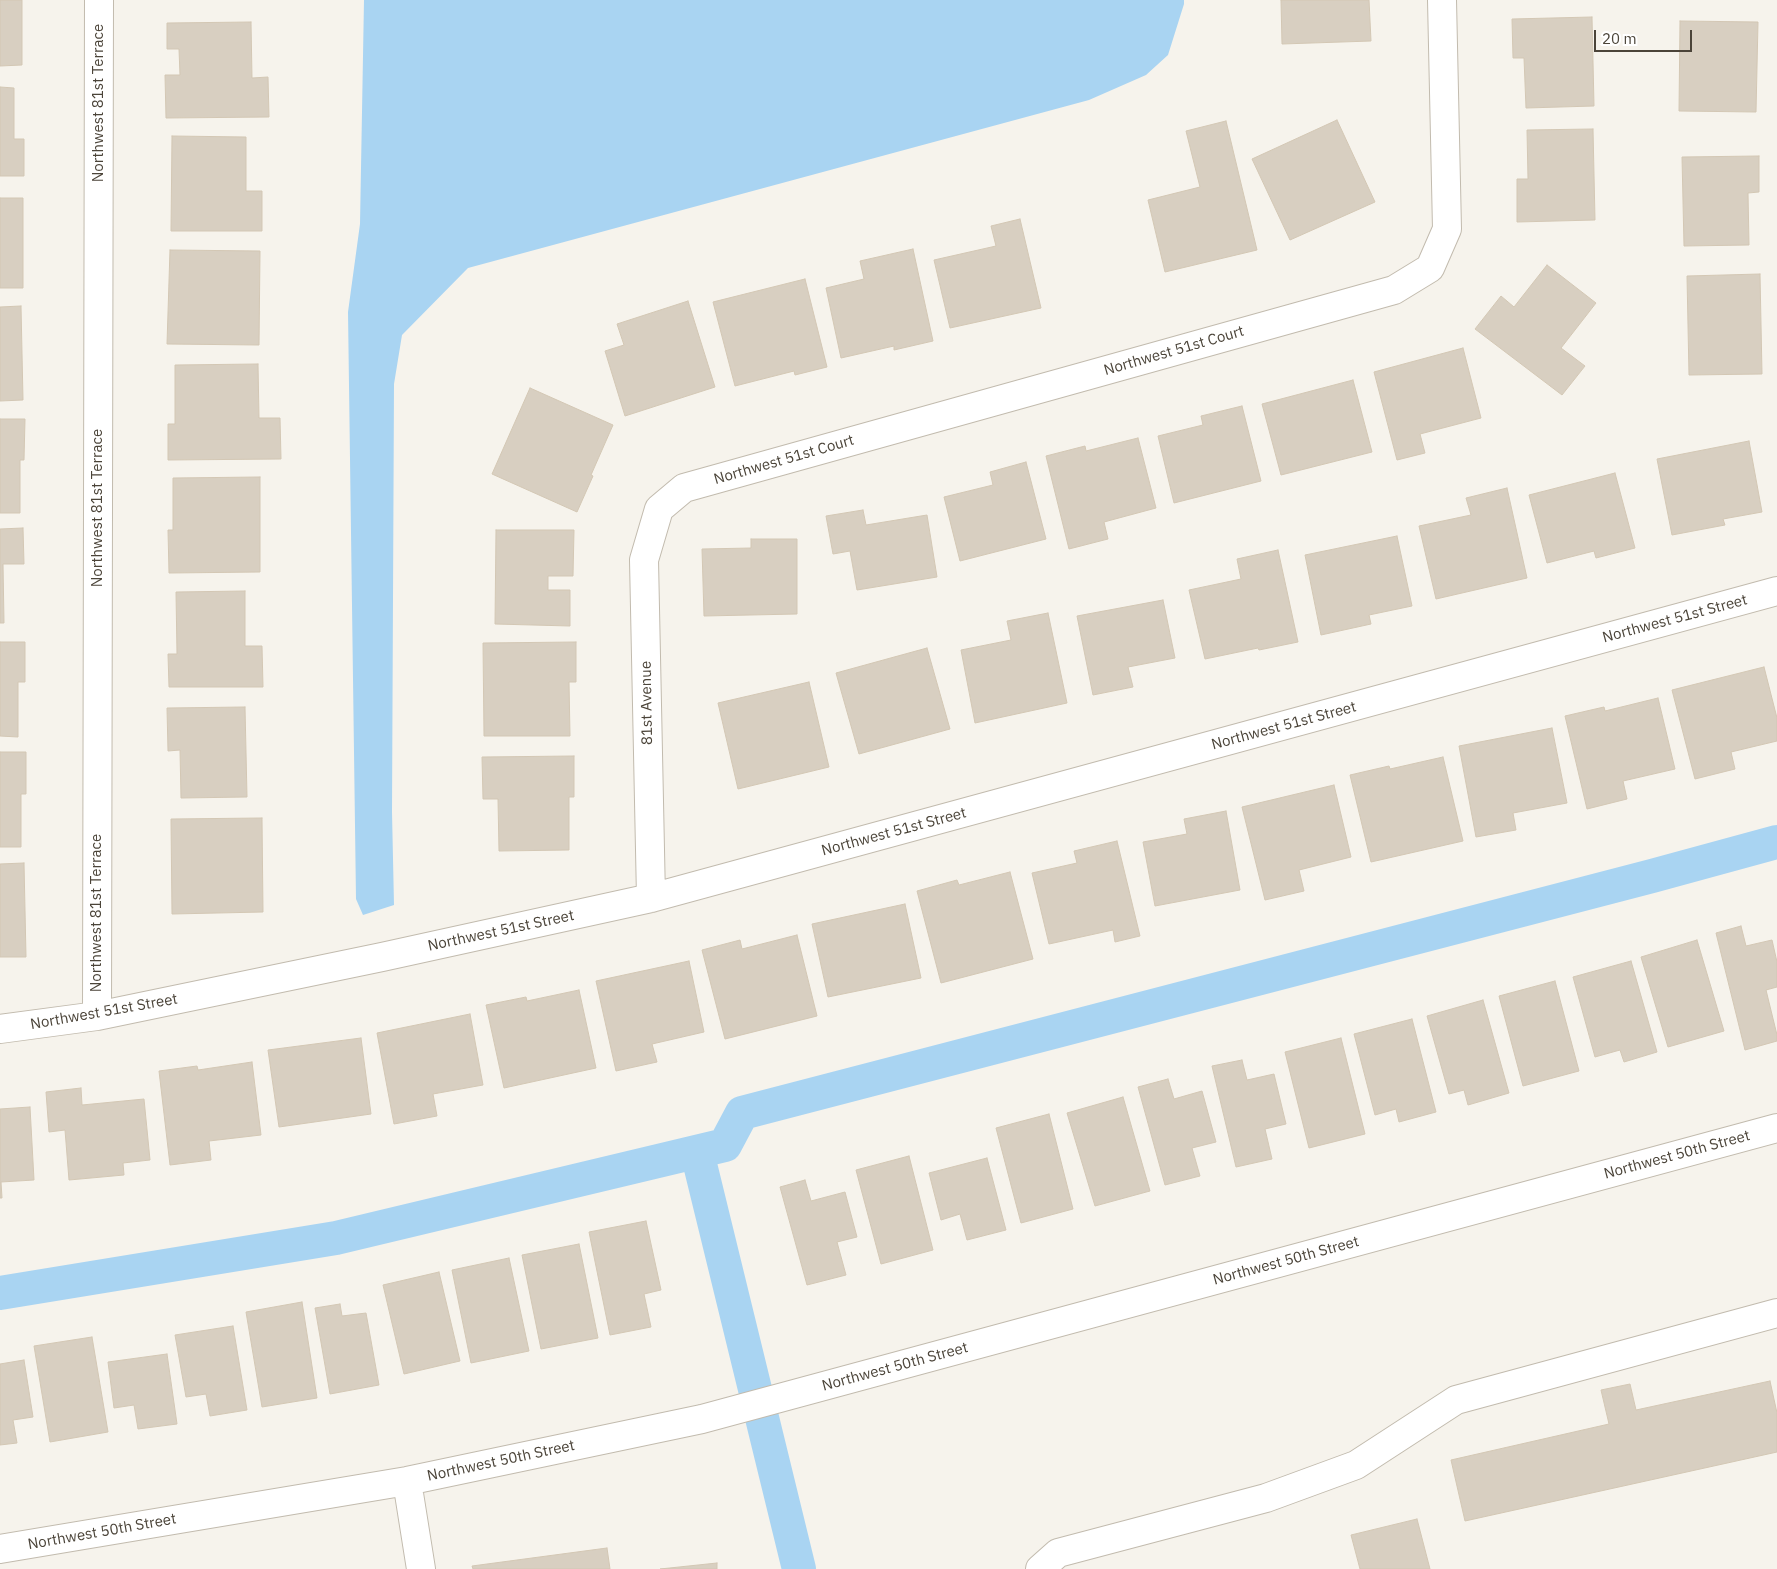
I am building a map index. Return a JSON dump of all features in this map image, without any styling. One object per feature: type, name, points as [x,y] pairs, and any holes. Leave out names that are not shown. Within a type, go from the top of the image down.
[{"type":"street","name":"Northwest 81st Terrace","points":[[97,1016],[99,0]]},
{"type":"street","name":"Northwest 51st Court","points":[[659,509],[684,488],[1394,290],[1430,268],[1447,228],[1442,0]]},
{"type":"street","name":"81st Avenue","points":[[651,898],[644,560],[659,509]]},
{"type":"street","name":"Northwest 51st Street","points":[[0,1029],[97,1016],[382,957],[651,898],[1777,592]]},
{"type":"street","name":"Northwest 50th Street","points":[[0,1549],[407,1481],[702,1419],[1777,1128]]},
{"type":"street","points":[[1049,1561],[1266,1498],[1356,1465],[1456,1400],[1777,1313]]},
{"type":"street","points":[[407,1481],[421,1569]]},
{"type":"water","points":[[364,0],[1184,0],[1184,4],[1168,55],[1146,75],[1089,100],[468,268],[402,335],[394,384],[392,812],[394,905],[363,915],[356,899],[348,312],[360,224]]},
{"type":"building","points":[[0,0],[22,0],[22,65],[0,66]]},
{"type":"building","points":[[1281,0],[1369,0],[1371,41],[1282,44]]},
{"type":"building","points":[[1592,17],[1594,106],[1526,108],[1524,58],[1513,58],[1512,19]]},
{"type":"building","points":[[1680,21],[1758,22],[1756,112],[1679,111]]},
{"type":"building","points":[[251,22],[252,78],[268,77],[269,117],[166,118],[165,75],[180,75],[179,49],[167,49],[167,23]]},
{"type":"building","points":[[0,87],[14,88],[14,139],[24,139],[24,176],[0,176]]},
{"type":"building","points":[[1337,120],[1375,202],[1290,240],[1252,159]]},
{"type":"building","points":[[1226,121],[1257,250],[1165,272],[1148,200],[1200,187],[1186,131]]},
{"type":"building","points":[[1593,129],[1595,220],[1517,222],[1517,179],[1528,179],[1527,130]]},
{"type":"building","points":[[172,136],[246,137],[246,191],[262,191],[262,231],[171,231]]},
{"type":"building","points":[[1759,156],[1759,192],[1748,193],[1749,245],[1684,246],[1682,157]]},
{"type":"building","points":[[0,198],[23,198],[23,288],[0,288]]},
{"type":"building","points":[[1020,219],[1041,308],[950,328],[934,260],[996,246],[991,226]]},
{"type":"building","points":[[913,249],[933,341],[894,350],[894,346],[841,358],[826,288],[864,279],[860,261]]},
{"type":"building","points":[[170,250],[260,251],[259,345],[167,344]]},
{"type":"building","points":[[1547,265],[1596,303],[1561,348],[1585,366],[1562,395],[1475,329],[1501,296],[1514,307]]},
{"type":"building","points":[[1760,274],[1762,374],[1689,375],[1687,276]]},
{"type":"building","points":[[805,279],[827,367],[795,375],[794,371],[735,386],[713,302]]},
{"type":"building","points":[[688,301],[715,387],[625,416],[605,351],[624,345],[617,324]]},
{"type":"building","points":[[21,306],[23,400],[0,401],[0,307]]},
{"type":"building","points":[[1463,348],[1481,418],[1420,434],[1425,453],[1397,460],[1374,372]]},
{"type":"building","points":[[258,364],[259,418],[280,418],[281,459],[168,460],[168,424],[175,424],[175,365]]},
{"type":"building","points":[[1353,380],[1372,452],[1281,475],[1262,404]]},
{"type":"building","points":[[530,388],[613,425],[577,512],[492,474]]},
{"type":"building","points":[[1242,406],[1261,481],[1174,503],[1158,436],[1203,425],[1201,416]]},
{"type":"building","points":[[0,419],[25,419],[24,460],[20,460],[20,513],[0,513]]},
{"type":"building","points":[[1138,438],[1156,508],[1104,522],[1108,539],[1069,549],[1046,456],[1085,446],[1086,451]]},
{"type":"building","points":[[1749,441],[1762,512],[1723,519],[1725,525],[1672,535],[1657,459]]},
{"type":"building","points":[[1026,462],[1046,539],[960,561],[944,497],[993,485],[990,472]]},
{"type":"building","points":[[1615,473],[1635,548],[1596,558],[1594,551],[1547,563],[1529,495]]},
{"type":"building","points":[[260,477],[260,572],[169,573],[168,530],[173,530],[173,478]]},
{"type":"building","points":[[1507,488],[1527,578],[1436,599],[1419,526],[1471,515],[1466,498]]},
{"type":"building","points":[[863,510],[866,525],[927,515],[937,577],[857,590],[850,551],[833,554],[826,516]]},
{"type":"building","points":[[23,528],[24,564],[3,564],[4,623],[0,623],[0,529]]},
{"type":"building","points":[[496,530],[574,530],[573,576],[548,576],[548,590],[570,590],[570,626],[495,624]]},
{"type":"building","points":[[1397,536],[1412,606],[1369,615],[1371,624],[1321,635],[1305,555]]},
{"type":"building","points":[[751,539],[797,539],[797,614],[704,616],[702,549],[751,548]]},
{"type":"building","points":[[1278,550],[1298,642],[1205,659],[1189,590],[1241,579],[1237,559]]},
{"type":"building","points":[[245,591],[245,646],[262,646],[263,687],[169,687],[168,654],[177,654],[176,592]]},
{"type":"building","points":[[1163,600],[1175,658],[1128,667],[1133,687],[1093,695],[1077,616]]},
{"type":"building","points":[[1048,613],[1067,703],[975,723],[961,650],[1011,640],[1007,621]]},
{"type":"building","points":[[0,642],[25,642],[25,682],[18,682],[18,737],[0,736]]},
{"type":"building","points":[[576,642],[576,682],[569,682],[570,736],[484,736],[483,643]]},
{"type":"building","points":[[927,648],[950,729],[859,754],[836,673]]},
{"type":"building","points":[[1764,667],[1777,718],[1777,741],[1731,752],[1735,769],[1695,779],[1672,690]]},
{"type":"building","points":[[809,682],[829,767],[738,789],[718,703]]},
{"type":"building","points":[[1658,698],[1675,769],[1623,781],[1627,799],[1587,809],[1565,716],[1604,707],[1605,711]]},
{"type":"building","points":[[245,707],[247,797],[181,798],[180,750],[168,751],[167,708]]},
{"type":"building","points":[[1552,728],[1567,803],[1513,813],[1516,830],[1476,837],[1459,746]]},
{"type":"building","points":[[0,752],[26,752],[26,794],[21,794],[21,847],[0,847]]},
{"type":"building","points":[[574,756],[574,797],[569,797],[569,850],[499,851],[498,799],[483,799],[482,757]]},
{"type":"building","points":[[1443,757],[1463,841],[1371,862],[1350,775],[1389,766],[1390,769]]},
{"type":"building","points":[[1334,785],[1351,857],[1299,870],[1304,891],[1265,900],[1242,807]]},
{"type":"building","points":[[1226,811],[1240,890],[1155,906],[1143,842],[1187,834],[1184,819]]},
{"type":"building","points":[[262,818],[263,912],[172,914],[171,819]]},
{"type":"building","points":[[1117,841],[1140,936],[1115,942],[1113,930],[1049,944],[1032,873],[1077,863],[1074,851]]},
{"type":"building","points":[[24,863],[26,957],[0,957],[0,864]]},
{"type":"building","points":[[1010,872],[1033,959],[941,983],[917,891],[957,880],[959,885]]},
{"type":"building","points":[[905,904],[921,978],[828,997],[812,924]]},
{"type":"building","points":[[1741,926],[1746,946],[1772,940],[1777,962],[1777,987],[1766,990],[1777,1041],[1745,1050],[1716,933]]},
{"type":"building","points":[[797,935],[817,1016],[725,1039],[702,950],[740,940],[742,949]]},
{"type":"building","points":[[1697,940],[1724,1031],[1668,1047],[1641,957]]},
{"type":"building","points":[[689,961],[704,1032],[652,1044],[657,1062],[616,1071],[596,981]]},
{"type":"building","points":[[1631,961],[1657,1052],[1624,1062],[1620,1050],[1595,1057],[1573,977]]},
{"type":"building","points":[[1555,981],[1579,1071],[1523,1086],[1499,996]]},
{"type":"building","points":[[579,990],[596,1068],[504,1088],[486,1005],[526,997],[527,1001]]},
{"type":"building","points":[[1483,1000],[1509,1093],[1468,1105],[1464,1090],[1449,1094],[1427,1016]]},
{"type":"building","points":[[470,1014],[483,1085],[433,1094],[437,1116],[394,1124],[377,1033]]},
{"type":"building","points":[[1412,1019],[1436,1112],[1399,1122],[1396,1109],[1375,1115],[1354,1034]]},
{"type":"building","points":[[361,1038],[371,1114],[279,1127],[268,1050]]},
{"type":"building","points":[[1341,1038],[1365,1134],[1309,1148],[1285,1052]]},
{"type":"building","points":[[1242,1060],[1247,1080],[1274,1074],[1286,1124],[1265,1129],[1272,1159],[1236,1167],[1212,1066]]},
{"type":"building","points":[[252,1062],[261,1135],[209,1141],[211,1160],[170,1165],[159,1071],[197,1066],[198,1070]]},
{"type":"building","points":[[1168,1079],[1174,1099],[1202,1091],[1216,1142],[1192,1148],[1200,1176],[1165,1185],[1138,1087]]},
{"type":"building","points":[[81,1088],[82,1105],[144,1099],[150,1160],[123,1163],[124,1175],[69,1180],[65,1130],[49,1132],[46,1092]]},
{"type":"building","points":[[1123,1097],[1150,1191],[1095,1206],[1067,1113]]},
{"type":"building","points":[[30,1107],[34,1180],[1,1182],[2,1198],[0,1198],[0,1109]]},
{"type":"building","points":[[1049,1114],[1073,1209],[1021,1223],[996,1128]]},
{"type":"building","points":[[909,1156],[933,1250],[881,1264],[856,1170]]},
{"type":"building","points":[[987,1158],[1006,1230],[967,1240],[960,1214],[941,1220],[929,1173]]},
{"type":"building","points":[[805,1180],[811,1201],[845,1192],[857,1237],[837,1242],[846,1275],[807,1285],[780,1187]]},
{"type":"building","points":[[646,1221],[661,1290],[644,1294],[651,1327],[610,1335],[589,1232]]},
{"type":"building","points":[[579,1244],[598,1338],[541,1349],[522,1255]]},
{"type":"building","points":[[509,1258],[529,1351],[471,1363],[452,1270]]},
{"type":"building","points":[[439,1272],[460,1361],[404,1374],[383,1285]]},
{"type":"building","points":[[302,1302],[317,1398],[262,1407],[246,1312]]},
{"type":"building","points":[[340,1304],[342,1316],[366,1313],[379,1385],[330,1394],[315,1308]]},
{"type":"building","points":[[233,1326],[247,1410],[210,1416],[206,1394],[186,1397],[175,1335]]},
{"type":"building","points":[[92,1337],[108,1432],[50,1442],[34,1346]]},
{"type":"building","points":[[167,1354],[177,1424],[138,1429],[134,1405],[114,1408],[108,1362]]},
{"type":"building","points":[[24,1360],[33,1417],[13,1420],[17,1443],[0,1445],[0,1364]]},
{"type":"building","points":[[1770,1381],[1777,1413],[1777,1452],[1465,1521],[1451,1460],[1609,1424],[1601,1390],[1630,1384],[1636,1410]]},
{"type":"building","points":[[1417,1519],[1430,1569],[1360,1569],[1351,1535]]},
{"type":"building","points":[[607,1548],[610,1569],[473,1569],[472,1566]]},
{"type":"building","points":[[717,1563],[717,1569],[660,1569]]},
{"type":"waterway","points":[[0,1293],[336,1238],[725,1145],[742,1113],[1777,842]]},
{"type":"waterway","points":[[697,1152],[799,1569]]}]
